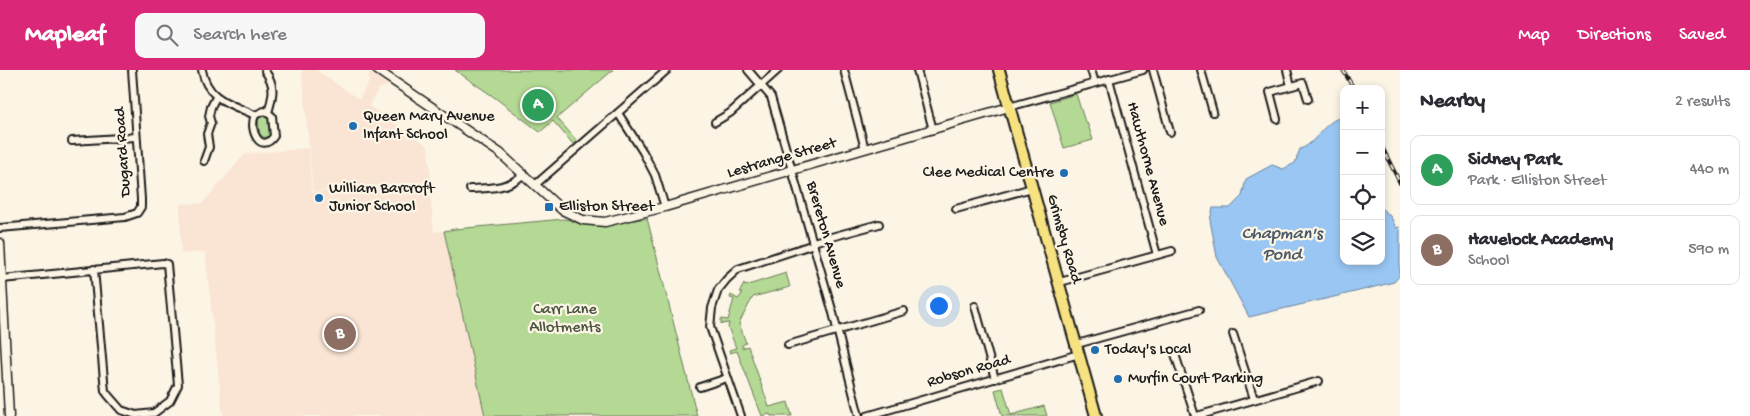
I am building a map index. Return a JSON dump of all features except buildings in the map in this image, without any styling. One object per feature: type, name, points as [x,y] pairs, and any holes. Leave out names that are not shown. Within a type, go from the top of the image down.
[{"type":"main road","name":"Grimsby Road","points":[[999,70],[1060,282],[1096,416]]},
{"type":"street","name":"Dugard Road","points":[[0,228],[125,217],[137,213],[141,200],[132,70]]},
{"type":"street","points":[[202,70],[203,80],[216,97],[255,115]]},
{"type":"street","name":"Lestrange Street","points":[[377,70],[500,153],[562,210],[583,220],[605,222],[665,207],[1009,107]]},
{"type":"street","points":[[535,185],[667,70]]},
{"type":"street","name":"Brereton Avenue","points":[[748,70],[771,97],[814,243],[859,416]]},
{"type":"street","points":[[715,122],[730,113],[778,70]]},
{"type":"street","points":[[844,70],[865,149]]},
{"type":"street","points":[[917,70],[933,130]]},
{"type":"street","points":[[1092,70],[1095,83]]},
{"type":"street","points":[[1009,107],[1143,70]]},
{"type":"street","points":[[1153,70],[1170,132]]},
{"type":"street","points":[[1200,70],[1213,112]]},
{"type":"street","points":[[1287,70],[1291,86]]},
{"type":"street","points":[[265,71],[275,79],[268,112],[273,120],[274,136],[267,142],[258,140],[254,136],[253,120],[255,115],[264,111],[268,112]]},
{"type":"street","name":"Hawthorne Avenue","points":[[1109,80],[1157,255]]},
{"type":"street","points":[[1277,119],[1270,92],[1303,83],[1308,99]]},
{"type":"street","points":[[204,161],[209,147],[207,134],[211,123],[209,116],[216,97]]},
{"type":"street","points":[[618,112],[655,175],[665,207]]},
{"type":"street","points":[[72,141],[136,138]]},
{"type":"street","points":[[470,189],[501,187],[515,182],[524,174]]},
{"type":"street","points":[[956,209],[1032,188]]},
{"type":"street","points":[[741,416],[710,327],[712,308],[718,290],[727,278],[738,269],[814,243],[879,224]]},
{"type":"street","points":[[0,243],[9,416]]},
{"type":"street","points":[[1060,282],[1172,251]]},
{"type":"street","points":[[2,279],[163,263],[167,264],[178,385],[166,406],[154,413],[136,415],[121,410],[108,395],[94,270]]},
{"type":"street","points":[[976,306],[995,379]]},
{"type":"street","name":"Robson Road","points":[[867,416],[995,379],[1078,349],[1199,310]]},
{"type":"street","points":[[788,344],[904,311]]},
{"type":"street","points":[[1234,334],[1254,399]]},
{"type":"street","points":[[1174,351],[1196,416],[1319,381]]},
{"type":"street","points":[[700,387],[727,378]]},
{"type":"shaded area","name":"Queen Mary Avenue Infant School","points":[[302,70],[316,70],[359,99],[369,82],[369,72],[389,86],[379,88],[369,106],[428,146],[431,181],[313,191]]},
{"type":"shaded area","points":[[308,148],[312,192],[429,182],[434,232],[444,231],[485,416],[223,416],[205,252],[181,254],[180,204],[203,203],[245,154]]},
{"type":"green space","points":[[455,70],[613,70],[557,118],[577,141],[573,144],[553,121],[540,132]]},
{"type":"green space","points":[[1076,94],[1093,140],[1064,148],[1050,102]]},
{"type":"green space","points":[[264,115],[268,117],[271,134],[266,138],[260,135],[258,121]]},
{"type":"green space","name":"Carr Lane Allotments","points":[[647,218],[697,416],[485,416],[444,231],[564,219],[601,226]]},
{"type":"green space","points":[[786,273],[790,287],[753,297],[739,323],[746,343],[742,345],[742,348],[748,346],[769,407],[788,402],[792,416],[771,416],[770,414],[762,416],[737,351],[730,353],[729,350],[736,348],[728,327],[729,323],[721,324],[721,319],[728,320],[734,299],[730,298],[731,295],[738,299],[742,294],[740,291],[744,284],[745,286]]},
{"type":"green space","points":[[1003,388],[1011,415],[1044,406],[1047,416],[1002,416],[995,390]]},
{"type":"water","name":"Chapman's Pond","points":[[1340,118],[1340,265],[1385,265],[1385,212],[1391,217],[1396,228],[1399,227],[1400,230],[1400,275],[1394,282],[1249,317],[1217,257],[1210,220],[1213,208],[1230,208],[1242,196],[1246,179],[1272,165],[1283,169],[1295,163],[1300,149],[1311,142],[1324,128]]},
{"type":"railway","points":[[1343,70],[1352,85]]},
{"type":"railway","points":[[1385,153],[1400,183]]},
{"type":"place","name":"Sidney Park","points":[[538,105]]},
{"type":"place","name":"Queen Mary Avenue Infant School","points":[[353,126]]},
{"type":"place","name":"Clee Medical Centre","points":[[1064,173]]},
{"type":"place","name":"William Barcroft Junior School","points":[[319,198]]},
{"type":"place","name":"Elliston Street","points":[[549,207]]},
{"type":"place","name":"Havelock Academy","points":[[340,334]]},
{"type":"place","name":"Today's Local","points":[[1095,350]]},
{"type":"place","name":"Murfin Court Parking","points":[[1118,379]]}]
